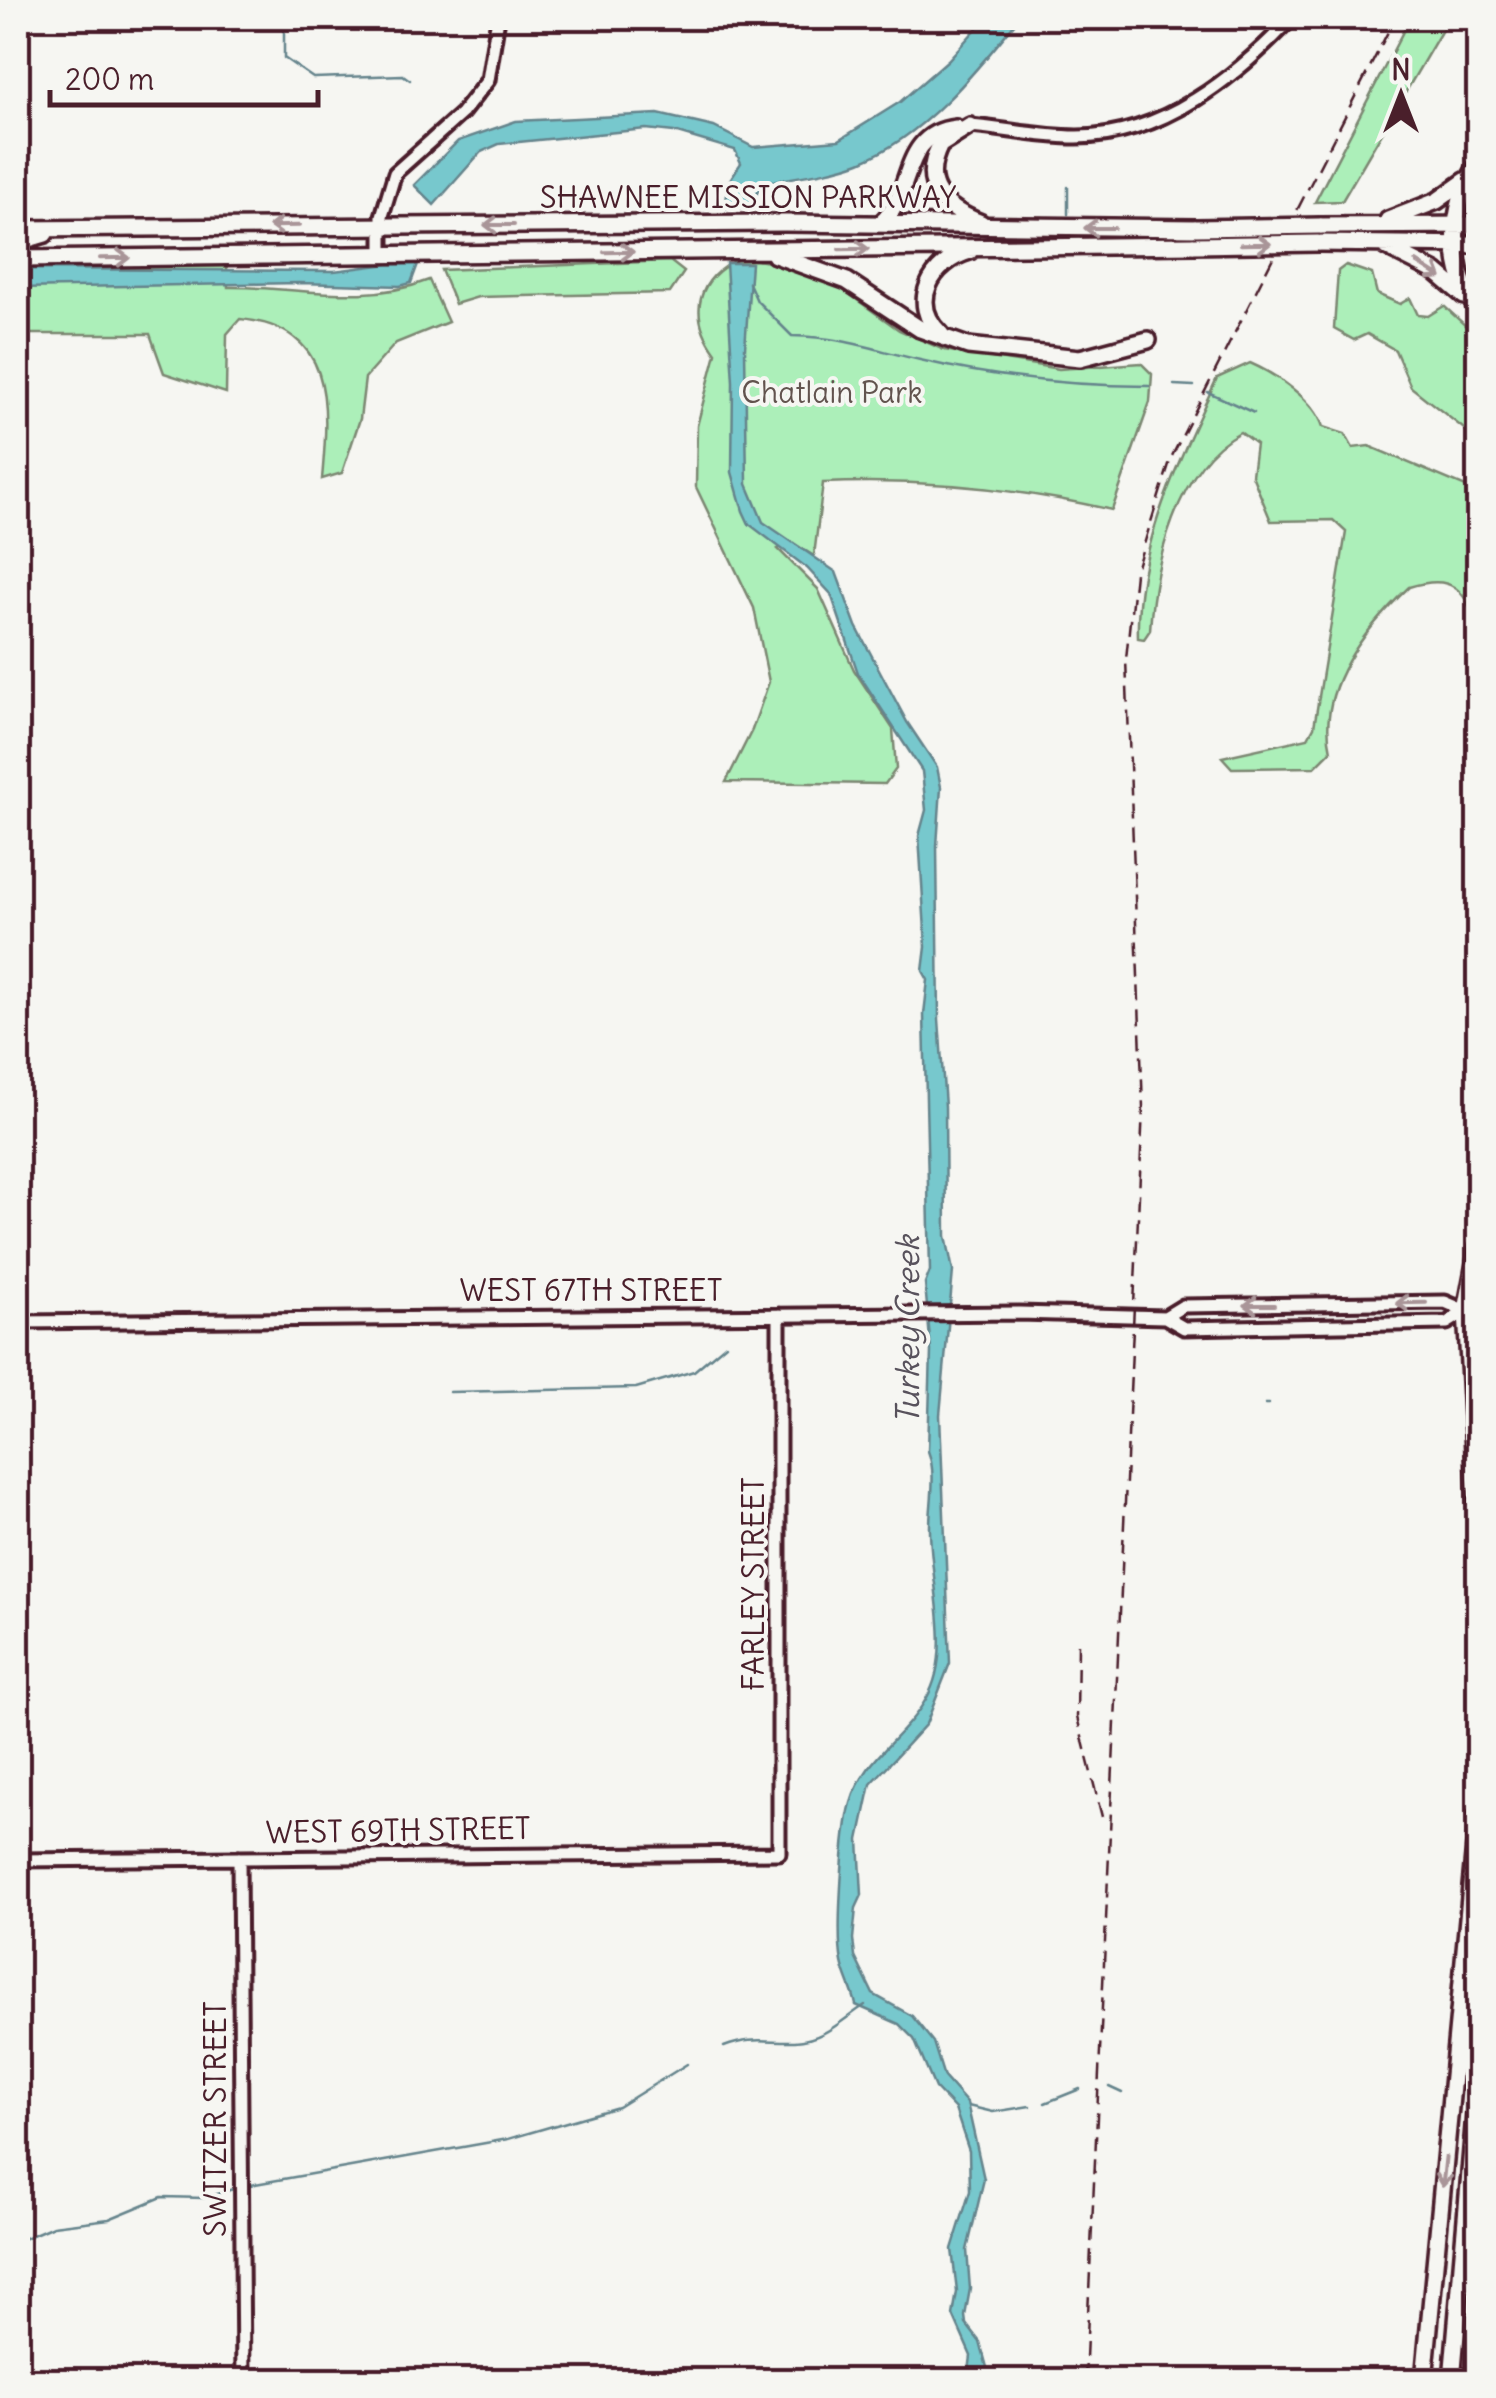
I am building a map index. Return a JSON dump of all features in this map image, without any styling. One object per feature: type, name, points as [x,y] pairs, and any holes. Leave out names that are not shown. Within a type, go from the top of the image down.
[{"type":"highway","points":[[881,223],[895,210],[907,167],[922,142],[948,128],[970,126]]},
{"type":"highway","points":[[970,126],[940,145],[932,164],[933,186],[948,208],[989,227]]},
{"type":"highway","points":[[1375,225],[1437,202],[1474,172]]},
{"type":"highway","points":[[1474,172],[1459,200],[1458,244],[1460,280],[1476,307]]},
{"type":"highway","name":"SHAWNEE MISSION PARKWAY","points":[[18,229],[881,223],[1318,243],[1478,245]]},
{"type":"highway","name":"SHAWNEE MISSION PARKWAY","points":[[18,259],[998,246],[1320,226],[1478,225]]},
{"type":"highway","points":[[18,242],[63,228]]},
{"type":"highway","points":[[1378,244],[1436,272],[1476,307]]},
{"type":"highway","points":[[947,340],[928,318],[924,302],[930,279],[948,260],[998,246]]},
{"type":"highway","points":[[756,250],[847,281],[920,329],[947,340],[1058,358],[1112,353],[1148,340]]},
{"type":"highway","points":[[1478,1247],[1472,1311],[1478,1523]]},
{"type":"highway","points":[[1424,2380],[1478,1813]]},
{"type":"highway","points":[[1452,2380],[1478,2080]]},
{"type":"street","points":[[382,256],[382,225],[395,174],[462,113],[488,80],[498,18]]},
{"type":"street","points":[[970,126],[1081,137],[1142,127],[1170,116],[1264,47],[1292,18]]},
{"type":"street","name":"WEST 67TH STREET","points":[[18,1322],[918,1313],[1166,1316],[1183,1306],[1445,1302],[1472,1311]]},
{"type":"street","points":[[1354,1304],[1354,1325]]},
{"type":"street","name":"WEST 67TH STREET","points":[[1166,1316],[1184,1328],[1447,1323],[1472,1311]]},
{"type":"street","name":"FARLEY STREET","points":[[779,1315],[779,1853]]},
{"type":"street","name":"WEST 69TH STREET","points":[[18,1860],[779,1853]]},
{"type":"street","name":"SWITZER STREET","points":[[239,1858],[243,2380]]},
{"type":"green space","points":[[1410,18],[1449,18],[1342,201],[1315,202]]},
{"type":"green space","name":"Chatlain Park","points":[[740,258],[785,264],[828,279],[899,330],[944,350],[1059,369],[1141,363],[1152,374],[1150,402],[1112,510],[968,487],[823,483],[814,556],[791,542],[778,549],[818,589],[854,670],[893,729],[896,769],[885,784],[726,782],[752,730],[769,682],[754,608],[696,487],[697,426],[716,353],[701,325],[701,298],[714,276]]},
{"type":"green space","points":[[670,261],[684,272],[670,293],[478,297],[455,304],[441,270]]},
{"type":"green space","points":[[1346,265],[1372,274],[1377,294],[1400,304],[1410,298],[1418,315],[1428,316],[1444,306],[1478,337],[1478,440],[1411,387],[1395,350],[1367,334],[1354,340],[1334,329],[1338,271]]},
{"type":"green space","points":[[18,266],[227,266],[228,287],[329,293],[380,292],[429,280],[448,322],[396,343],[365,378],[360,419],[342,473],[322,479],[324,397],[319,373],[309,353],[293,337],[271,325],[240,319],[227,334],[226,393],[164,373],[150,334],[18,334]]},
{"type":"green space","points":[[1250,363],[1293,389],[1312,407],[1323,427],[1345,434],[1353,448],[1369,446],[1478,492],[1478,613],[1470,609],[1460,592],[1447,584],[1409,587],[1362,640],[1338,682],[1328,728],[1331,751],[1315,767],[1232,768],[1222,757],[1308,738],[1314,727],[1346,532],[1333,520],[1271,521],[1252,475],[1256,444],[1240,432],[1218,447],[1185,492],[1164,548],[1150,630],[1144,639],[1138,638],[1144,570],[1175,472],[1217,378]]},
{"type":"water","points":[[986,18],[1019,18],[928,119],[860,162],[762,183],[750,207],[725,208],[729,181],[741,163],[735,150],[674,132],[646,129],[499,144],[481,152],[434,205],[414,185],[458,141],[516,121],[658,114],[714,127],[753,147],[839,140],[900,102],[948,60]]},
{"type":"water","points":[[726,263],[751,263],[745,348],[747,484],[763,522],[836,572],[856,626],[907,722],[937,767],[941,787],[937,846],[939,1019],[945,1107],[946,1236],[953,1271],[940,1415],[950,1663],[926,1724],[871,1784],[859,1840],[862,1895],[856,1908],[853,1939],[855,1957],[873,1994],[912,2016],[933,2042],[944,2077],[967,2103],[984,2179],[967,2250],[970,2289],[965,2316],[966,2324],[980,2342],[988,2371],[982,2380],[968,2380],[971,2356],[953,2315],[957,2292],[952,2249],[970,2191],[969,2151],[955,2109],[935,2088],[914,2039],[899,2024],[856,2005],[840,1948],[841,1882],[851,1803],[865,1773],[926,1699],[939,1659],[939,1614],[930,1526],[932,1469],[928,1451],[931,1351],[925,1284],[930,1271],[924,1014],[928,980],[923,971],[926,947],[919,836],[926,810],[922,771],[858,673],[831,594],[807,568],[749,524],[743,511],[732,472],[733,382]]},
{"type":"water","points":[[418,264],[411,283],[400,286],[300,283],[18,288],[18,269],[334,271]]},
{"type":"waterway","points":[[284,18],[284,58],[313,78],[403,75],[410,80]]},
{"type":"waterway","points":[[1068,187],[1068,214]]},
{"type":"waterway","points":[[749,283],[757,301],[792,336],[842,341],[1005,376],[1062,383],[1149,386]]},
{"type":"waterway","points":[[1174,385],[1194,386]]},
{"type":"waterway","points":[[1208,392],[1254,413]]},
{"type":"waterway","points":[[449,1392],[636,1388],[694,1371],[726,1344]]},
{"type":"waterway","points":[[724,2047],[751,2041],[805,2040],[833,2028],[865,2005]]},
{"type":"waterway","points":[[244,2186],[508,2139],[618,2107],[687,2064]]},
{"type":"waterway","points":[[1109,2087],[1122,2093]]},
{"type":"waterway","points":[[1045,2103],[1080,2089]]},
{"type":"waterway","points":[[968,2106],[993,2112],[1030,2106]]},
{"type":"waterway","points":[[18,2241],[53,2226],[109,2219],[162,2197],[205,2198],[236,2188]]},
{"type":"railway","points":[[1085,2380],[1143,1108],[1126,659],[1135,573],[1171,458],[1395,18]]},
{"type":"railway","points":[[1078,1644],[1077,1717],[1102,1817]]},
{"type":"water label","name":"Turkey Creek","points":[[908,1330]]}]
